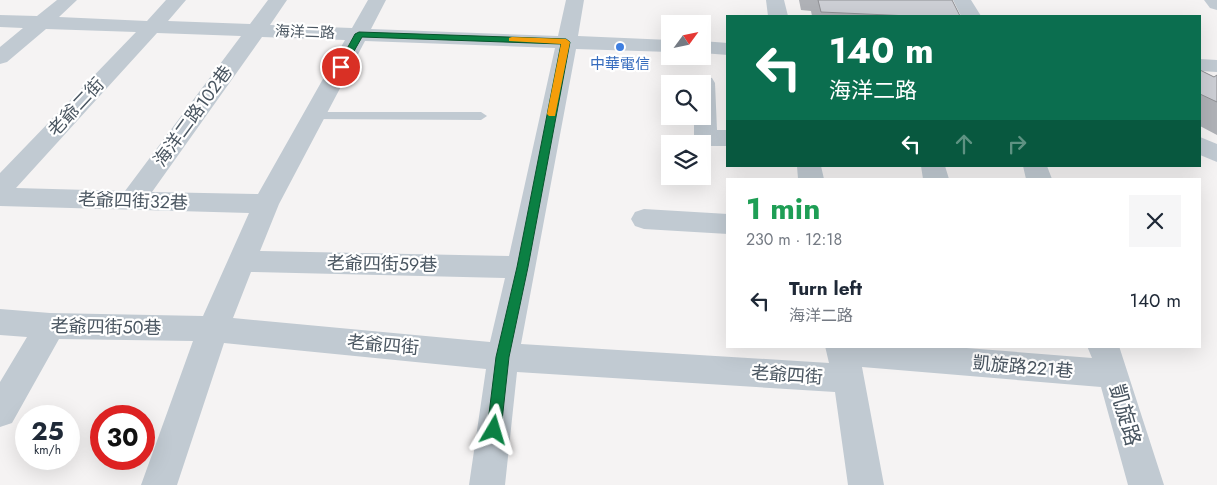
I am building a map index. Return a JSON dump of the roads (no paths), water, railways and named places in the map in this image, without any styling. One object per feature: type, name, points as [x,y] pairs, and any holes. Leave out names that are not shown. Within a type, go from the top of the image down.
[{"type":"street","points":[[0,58],[68,0]]},
{"type":"street","name":"老爺二街","points":[[0,189],[177,0]]},
{"type":"street","name":"海洋二路102巷","points":[[132,201],[278,0]]},
{"type":"street","points":[[159,485],[212,329],[266,204],[378,0]]},
{"type":"street","points":[[487,485],[503,357],[575,0]]},
{"type":"street","points":[[775,0],[778,15]]},
{"type":"street","points":[[962,0],[970,15]]},
{"type":"street","points":[[1213,0],[1217,4]]},
{"type":"street","name":"海洋二路","points":[[0,21],[661,46]]},
{"type":"street","points":[[711,48],[726,49]]},
{"type":"street","points":[[1201,65],[1217,66]]},
{"type":"street","points":[[706,125],[706,138],[726,138]]},
{"type":"street","points":[[1201,146],[1217,154]]},
{"type":"street","name":"老爺四街32巷","points":[[0,197],[266,204]]},
{"type":"street","points":[[644,219],[726,224]]},
{"type":"street","name":"老爺四街59巷","points":[[241,261],[522,267]]},
{"type":"street","name":"老爺四街50巷","points":[[0,322],[50,326],[212,329]]},
{"type":"street","points":[[0,412],[50,326]]},
{"type":"street","name":"老爺四街","points":[[212,329],[503,357],[844,359]]},
{"type":"street","name":"凱旋路221巷","points":[[844,359],[977,355],[1108,360]]},
{"type":"street","points":[[844,359],[866,485]]},
{"type":"street","name":"凱旋路","points":[[1108,360],[1146,485]]},
{"type":"lane","points":[[314,116],[481,116]]},
{"type":"place","name":"中華電信","points":[[620,47]]}]
